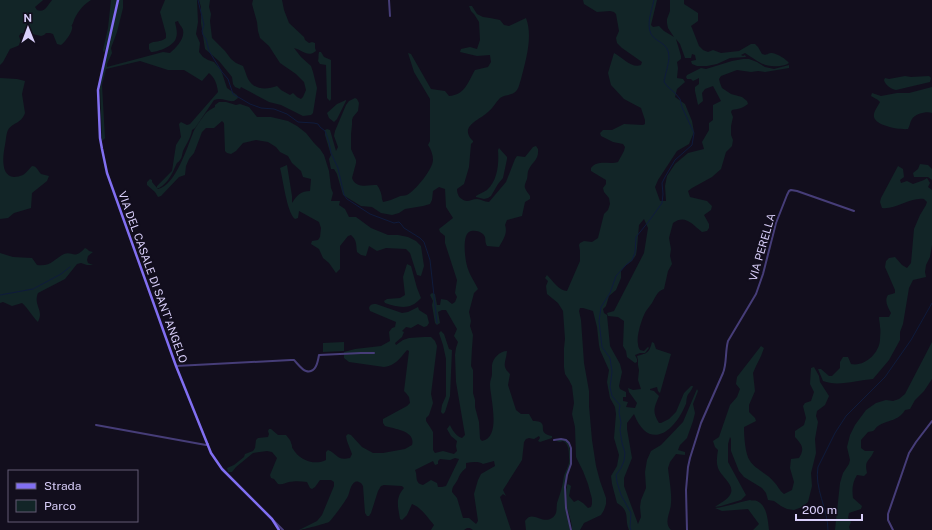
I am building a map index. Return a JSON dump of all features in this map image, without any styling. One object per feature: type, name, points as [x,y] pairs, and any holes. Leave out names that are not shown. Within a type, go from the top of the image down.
[{"type":"main road","name":"VIA DEL CASALE DI SANT'ANGELO","points":[[118,0],[98,86],[99,120],[102,149],[107,173],[176,366],[213,457],[222,469],[272,519],[279,530]]},
{"type":"street","points":[[390,0],[390,16]]},
{"type":"street","name":"VIA PERELLA","points":[[687,530],[686,490],[691,454],[701,423],[722,378],[725,368],[728,342],[756,294],[763,276],[776,223],[787,194],[791,190],[797,191],[854,211]]},
{"type":"street","points":[[176,366],[294,360],[305,371],[308,371],[315,368],[319,355],[361,352],[374,353]]},
{"type":"street","points":[[893,530],[888,520],[888,515],[904,467],[911,449],[932,421]]},
{"type":"street","points":[[96,425],[206,445],[208,444]]},
{"type":"street","points":[[554,440],[566,440],[571,448],[571,464],[565,487],[566,508],[571,530]]},
{"type":"street","points":[[272,519],[283,530]]},
{"type":"green space","points":[[0,0],[43,0],[35,7],[37,10],[42,11],[52,0],[91,0],[76,16],[70,33],[61,45],[57,44],[53,34],[50,33],[46,33],[41,36],[21,33],[19,36],[21,42],[20,45],[10,49],[0,65]]},
{"type":"green space","points":[[111,0],[117,0],[104,53],[103,50],[108,28]]},
{"type":"green space","points":[[118,0],[123,0],[123,8],[107,67],[163,52],[170,53],[183,37],[183,29],[178,21],[175,22],[177,34],[175,41],[172,44],[158,51],[151,52],[149,49],[149,44],[166,38],[160,12],[165,0],[197,0],[198,22],[196,34],[200,43],[199,52],[203,57],[214,62],[221,70],[227,88],[237,95],[238,98],[234,101],[220,99],[214,100],[195,128],[192,130],[181,158],[169,178],[165,184],[159,188],[157,188],[157,186],[172,171],[176,145],[181,137],[179,124],[181,122],[187,125],[190,124],[218,92],[217,86],[209,73],[202,81],[184,70],[168,70],[140,61],[106,69],[102,85],[105,138],[102,141],[100,88]]},
{"type":"green space","points":[[199,0],[210,0],[209,7],[211,14],[210,21],[212,38],[231,59],[243,66],[251,83],[261,88],[277,86],[290,95],[293,93],[301,99],[306,90],[304,82],[296,74],[280,63],[269,46],[260,38],[252,4],[253,0],[282,0],[289,23],[304,37],[305,40],[309,43],[315,43],[316,51],[310,54],[294,48],[311,66],[313,72],[317,88],[313,113],[311,115],[303,116],[281,105],[269,102],[241,87],[240,89],[235,87],[232,77],[219,61],[205,49]]},
{"type":"green space","points":[[583,0],[657,0],[651,25],[653,27],[659,26],[674,37],[668,28],[667,23],[670,11],[670,0],[684,0],[684,4],[698,13],[698,21],[691,26],[699,46],[703,50],[708,52],[713,50],[721,53],[739,51],[751,44],[755,44],[762,54],[774,54],[782,57],[789,63],[780,66],[765,65],[745,53],[741,55],[745,55],[746,57],[730,58],[717,64],[697,66],[692,64],[691,61],[696,60],[695,55],[692,54],[691,58],[685,58],[680,44],[676,39],[681,56],[681,59],[677,62],[677,78],[683,79],[685,82],[677,89],[675,97],[685,104],[692,121],[694,132],[689,144],[677,151],[658,180],[655,187],[660,201],[666,201],[665,186],[667,176],[675,164],[688,153],[704,149],[702,142],[709,130],[709,123],[713,120],[713,105],[721,101],[713,86],[705,89],[702,93],[703,101],[698,105],[695,87],[699,84],[699,78],[693,81],[691,79],[687,79],[687,75],[701,68],[706,69],[743,59],[749,59],[765,67],[774,69],[789,65],[789,68],[765,72],[737,70],[721,76],[719,79],[722,88],[731,94],[742,97],[748,104],[732,110],[731,112],[733,117],[731,126],[731,135],[733,140],[732,146],[726,152],[721,169],[712,177],[688,191],[690,197],[707,201],[712,206],[711,210],[704,215],[709,224],[709,228],[707,231],[702,232],[692,223],[681,219],[673,223],[669,238],[672,264],[668,271],[664,289],[656,295],[641,322],[638,336],[638,347],[640,350],[644,351],[648,347],[649,348],[645,353],[635,355],[637,362],[635,363],[627,357],[623,346],[624,321],[618,317],[608,316],[607,313],[614,311],[644,253],[648,228],[644,219],[639,225],[636,255],[621,271],[621,278],[616,290],[609,296],[606,306],[603,309],[604,313],[607,315],[610,346],[620,364],[622,372],[619,386],[620,389],[626,392],[626,397],[623,397],[623,401],[628,402],[626,407],[635,408],[637,403],[629,392],[628,388],[633,390],[641,389],[638,380],[639,370],[637,356],[648,352],[652,342],[654,343],[656,349],[671,354],[660,393],[657,387],[650,389],[659,396],[654,410],[655,416],[659,423],[669,419],[676,412],[684,393],[691,386],[693,386],[680,416],[674,424],[660,434],[653,435],[646,432],[634,414],[627,423],[632,458],[624,478],[624,486],[638,524],[641,517],[641,500],[646,488],[645,472],[647,460],[651,451],[661,445],[683,422],[697,389],[698,391],[693,404],[695,413],[693,421],[687,438],[680,445],[678,450],[685,452],[685,455],[676,454],[670,462],[668,468],[671,490],[671,506],[667,520],[671,530],[629,530],[626,512],[617,503],[611,476],[617,466],[619,455],[614,438],[616,414],[615,407],[610,398],[607,382],[609,370],[600,350],[593,311],[583,308],[580,308],[579,311],[584,363],[589,391],[592,440],[596,466],[606,498],[606,504],[601,515],[584,523],[580,530],[572,530],[567,508],[566,494],[568,484],[571,486],[569,496],[574,502],[578,500],[588,508],[591,507],[592,499],[588,484],[576,457],[575,427],[572,414],[574,403],[572,386],[565,374],[564,367],[565,339],[563,311],[558,303],[547,294],[546,286],[548,281],[545,278],[547,275],[559,288],[567,291],[580,261],[580,243],[584,241],[592,242],[598,238],[604,214],[608,210],[610,204],[609,198],[604,192],[603,188],[606,184],[606,180],[591,171],[591,168],[600,163],[618,162],[625,147],[623,144],[613,142],[601,136],[600,133],[603,130],[612,130],[624,124],[645,124],[641,108],[624,99],[611,85],[608,73],[614,53],[634,65],[641,65],[642,62],[617,43],[616,38],[619,31],[616,14],[610,11],[597,12],[584,4]]},
{"type":"green space","points":[[469,6],[472,6],[477,14],[483,17],[500,20],[504,25],[509,26],[526,18],[529,40],[525,64],[517,90],[500,98],[490,110],[469,127],[469,136],[473,142],[471,144],[469,167],[464,184],[457,189],[458,195],[462,200],[467,201],[480,199],[489,202],[506,182],[517,156],[525,157],[533,147],[536,146],[538,149],[538,156],[528,170],[525,185],[530,199],[525,202],[522,216],[507,220],[505,225],[505,234],[499,247],[487,246],[484,235],[479,231],[471,231],[468,233],[465,242],[467,265],[478,289],[474,293],[469,312],[471,321],[470,326],[473,335],[471,366],[473,370],[473,393],[479,422],[480,439],[482,441],[488,438],[492,432],[494,416],[490,384],[492,365],[495,357],[504,351],[507,351],[505,366],[510,374],[508,385],[516,410],[521,414],[529,414],[533,421],[540,422],[543,425],[543,431],[547,435],[552,436],[552,438],[540,442],[538,441],[540,438],[539,436],[534,439],[526,439],[524,442],[522,460],[503,490],[506,496],[503,494],[500,497],[511,530],[473,530],[467,528],[464,530],[431,530],[434,525],[422,510],[412,504],[407,515],[402,520],[400,519],[398,499],[404,488],[402,486],[381,486],[371,513],[367,516],[365,513],[363,486],[359,482],[355,482],[339,510],[329,522],[299,530],[317,521],[322,515],[334,486],[334,482],[331,480],[320,480],[312,489],[307,482],[293,481],[278,484],[271,478],[270,475],[277,458],[272,452],[267,451],[253,453],[232,472],[228,472],[227,468],[234,465],[244,457],[245,454],[253,451],[256,440],[258,438],[268,437],[269,429],[278,435],[286,435],[296,453],[303,459],[312,462],[322,462],[326,460],[326,452],[328,450],[342,459],[350,458],[352,454],[346,436],[348,434],[351,435],[362,447],[373,453],[383,453],[405,449],[412,445],[411,437],[408,434],[404,431],[385,426],[383,423],[383,419],[410,403],[409,397],[404,391],[409,351],[407,350],[400,359],[391,365],[384,367],[349,362],[344,358],[344,352],[355,349],[381,346],[390,341],[389,332],[395,327],[396,322],[370,311],[369,308],[371,305],[376,304],[402,313],[418,307],[419,310],[427,315],[429,323],[427,326],[424,327],[418,324],[411,328],[406,327],[402,331],[404,332],[402,337],[395,343],[396,345],[409,338],[431,337],[437,346],[431,394],[433,403],[429,415],[426,418],[426,421],[433,432],[433,450],[435,453],[443,451],[454,454],[457,451],[457,441],[451,436],[447,429],[450,425],[458,436],[462,438],[465,435],[456,382],[455,355],[458,342],[454,336],[457,329],[446,310],[438,312],[440,323],[437,325],[435,323],[432,305],[433,301],[430,295],[432,293],[435,294],[437,305],[440,305],[441,299],[447,300],[452,304],[455,302],[457,297],[455,293],[457,280],[445,243],[445,236],[439,229],[453,218],[446,207],[445,189],[439,187],[433,191],[430,204],[405,209],[392,215],[381,213],[372,207],[361,206],[343,195],[337,174],[334,169],[331,169],[329,159],[331,155],[325,130],[330,130],[336,151],[338,147],[334,136],[335,131],[346,105],[349,101],[355,98],[357,99],[359,103],[358,111],[352,120],[351,134],[351,149],[356,160],[352,178],[356,184],[359,185],[377,185],[381,192],[383,202],[410,193],[419,185],[427,174],[432,164],[433,156],[428,145],[430,141],[430,99],[414,72],[408,53],[411,54],[431,89],[445,91],[449,96],[459,93],[468,83],[475,70],[488,67],[491,62],[490,55],[477,56],[460,52],[461,49],[470,47],[477,49],[480,40],[479,22]],"holes":[[[455,458],[459,459],[446,486],[438,487],[437,483],[431,480],[423,485],[418,483],[415,470],[433,461],[435,465],[438,464],[440,459],[450,460]],[[494,461],[495,466],[481,474],[478,480],[474,494],[478,521],[476,524],[469,518],[463,518],[457,498],[452,492],[453,488],[461,473],[466,468],[466,463],[477,462],[483,464]]]},
{"type":"green space","points":[[319,52],[321,52],[324,57],[331,60],[330,101],[327,98],[326,65],[320,64],[318,61]]},
{"type":"green space","points":[[905,76],[929,76],[931,78],[930,82],[896,90],[888,86],[884,80],[885,78],[889,79]]},
{"type":"green space","points":[[0,78],[25,81],[22,94],[25,113],[21,119],[10,127],[7,133],[3,159],[6,173],[14,177],[20,176],[34,166],[41,174],[49,176],[47,181],[32,193],[31,208],[14,213],[8,218],[0,219]]},
{"type":"green space","points":[[932,87],[932,113],[918,114],[911,120],[908,129],[889,127],[879,123],[874,117],[874,113],[880,102],[871,96],[872,93],[881,96],[897,93],[909,93]]},
{"type":"green space","points":[[346,100],[334,122],[329,118],[327,113],[337,104]]},
{"type":"green space","points":[[219,102],[226,102],[236,105],[240,104],[249,107],[257,117],[271,117],[288,121],[306,133],[324,155],[333,193],[331,201],[340,201],[339,205],[345,209],[349,217],[356,217],[371,228],[388,235],[408,237],[416,241],[421,246],[424,266],[421,276],[417,275],[410,253],[406,249],[386,248],[377,251],[369,246],[366,256],[361,255],[357,252],[355,241],[351,235],[348,236],[340,246],[340,269],[336,273],[329,263],[323,258],[319,249],[311,244],[312,241],[318,240],[320,237],[321,228],[319,222],[299,211],[298,218],[295,219],[292,216],[280,168],[287,165],[292,203],[300,194],[310,191],[311,179],[303,177],[301,171],[292,163],[288,156],[280,152],[276,147],[268,142],[256,140],[243,143],[236,151],[231,154],[227,153],[225,151],[224,123],[222,121],[214,128],[206,128],[202,132],[194,153],[186,166],[185,175],[179,177],[161,196],[158,197],[147,185],[147,182],[150,179],[152,180],[158,189],[170,181],[180,166],[197,125],[207,112],[215,107],[215,105]]},
{"type":"green space","points":[[499,148],[507,157],[503,178],[491,196],[484,199],[476,197],[487,190],[494,181],[497,171]]},
{"type":"green space","points":[[920,164],[928,165],[932,169],[932,180],[928,177],[914,177],[913,173],[918,169]]},
{"type":"green space","points":[[898,166],[903,169],[904,177],[900,180],[901,183],[907,181],[913,184],[927,178],[930,183],[928,187],[932,190],[932,245],[930,257],[926,265],[926,277],[913,280],[909,288],[903,324],[900,332],[900,340],[889,360],[873,379],[841,383],[829,383],[823,381],[818,369],[821,369],[829,376],[832,376],[840,368],[840,362],[843,357],[848,357],[851,364],[861,363],[870,358],[877,350],[880,340],[879,317],[889,317],[891,313],[886,300],[888,295],[895,293],[885,267],[886,261],[889,258],[895,257],[907,268],[911,263],[914,229],[927,202],[924,199],[919,199],[908,201],[892,207],[882,208],[880,202],[881,198]]},
{"type":"green space","points":[[85,248],[93,252],[88,256],[87,260],[88,263],[93,265],[81,263],[77,264],[65,279],[38,293],[37,302],[40,315],[38,322],[22,303],[12,306],[3,302],[0,303],[0,253],[13,257],[32,258],[37,265],[46,265],[64,254],[78,254]]},
{"type":"green space","points":[[407,264],[411,266],[421,298],[414,304],[406,307],[385,303],[384,301],[387,299],[400,298],[405,295],[403,277]]},
{"type":"green space","points":[[441,331],[444,334],[449,349],[452,350],[450,396],[443,414],[441,412],[446,396],[446,359],[439,333]]},
{"type":"green space","points":[[344,342],[344,351],[323,352],[323,343]]},
{"type":"green space","points":[[932,342],[932,379],[924,391],[915,400],[910,409],[905,410],[900,416],[881,424],[873,431],[868,432],[861,440],[861,448],[865,451],[874,451],[866,465],[867,473],[864,476],[857,475],[853,484],[853,498],[862,506],[861,509],[849,513],[848,518],[851,522],[849,527],[850,530],[835,530],[840,483],[843,473],[849,464],[850,460],[847,447],[850,435],[855,425],[866,410],[876,403],[886,400],[893,401],[899,399],[905,394]]},
{"type":"green space","points":[[761,346],[764,348],[753,373],[755,391],[749,405],[749,412],[756,421],[744,427],[745,445],[748,458],[752,464],[771,479],[784,494],[792,490],[794,482],[790,468],[791,459],[799,458],[802,452],[802,447],[795,437],[795,431],[804,425],[806,418],[803,406],[805,403],[811,401],[814,392],[810,384],[811,368],[814,367],[819,376],[820,382],[829,396],[825,405],[817,411],[816,416],[818,422],[815,439],[816,453],[811,473],[812,486],[808,502],[802,507],[794,510],[787,509],[774,501],[768,500],[766,493],[762,488],[744,477],[739,471],[731,451],[730,437],[728,444],[728,462],[746,495],[741,500],[715,507],[730,495],[731,488],[730,484],[718,468],[718,450],[713,441],[719,437],[730,405],[737,397],[740,389],[736,384],[737,377]]},
{"type":"green space","points":[[560,439],[566,440],[569,444],[571,458],[566,478],[565,498],[570,530],[526,530],[525,521],[531,516],[548,520],[556,513],[557,503],[569,460],[568,446],[563,441],[556,441]]},
{"type":"green space","points":[[750,500],[757,501],[763,506],[769,530],[753,530],[759,524],[748,509],[722,511],[715,508],[724,507]]},
{"type":"waterway","points":[[198,0],[204,25],[202,31],[203,35],[206,39],[209,51],[228,79],[233,94],[250,104],[261,108],[274,109],[287,114],[298,122],[318,124],[325,131],[331,153],[338,168],[344,195],[347,199],[370,214],[394,223],[399,222],[404,228],[424,242],[430,260],[437,323]]},
{"type":"waterway","points":[[631,530],[631,513],[621,495],[616,475],[624,461],[625,453],[620,430],[620,405],[612,396],[610,387],[612,372],[610,358],[602,347],[599,321],[601,307],[610,293],[616,276],[632,260],[635,253],[636,237],[662,203],[662,183],[675,160],[692,145],[694,133],[680,99],[664,82],[669,60],[667,48],[653,37],[649,26],[654,0]]},
{"type":"waterway","points":[[0,295],[33,289],[61,274],[70,267]]},
{"type":"waterway","points":[[828,530],[826,514],[819,491],[817,475],[818,467],[835,433],[846,416],[885,377],[911,340],[932,303]]}]
